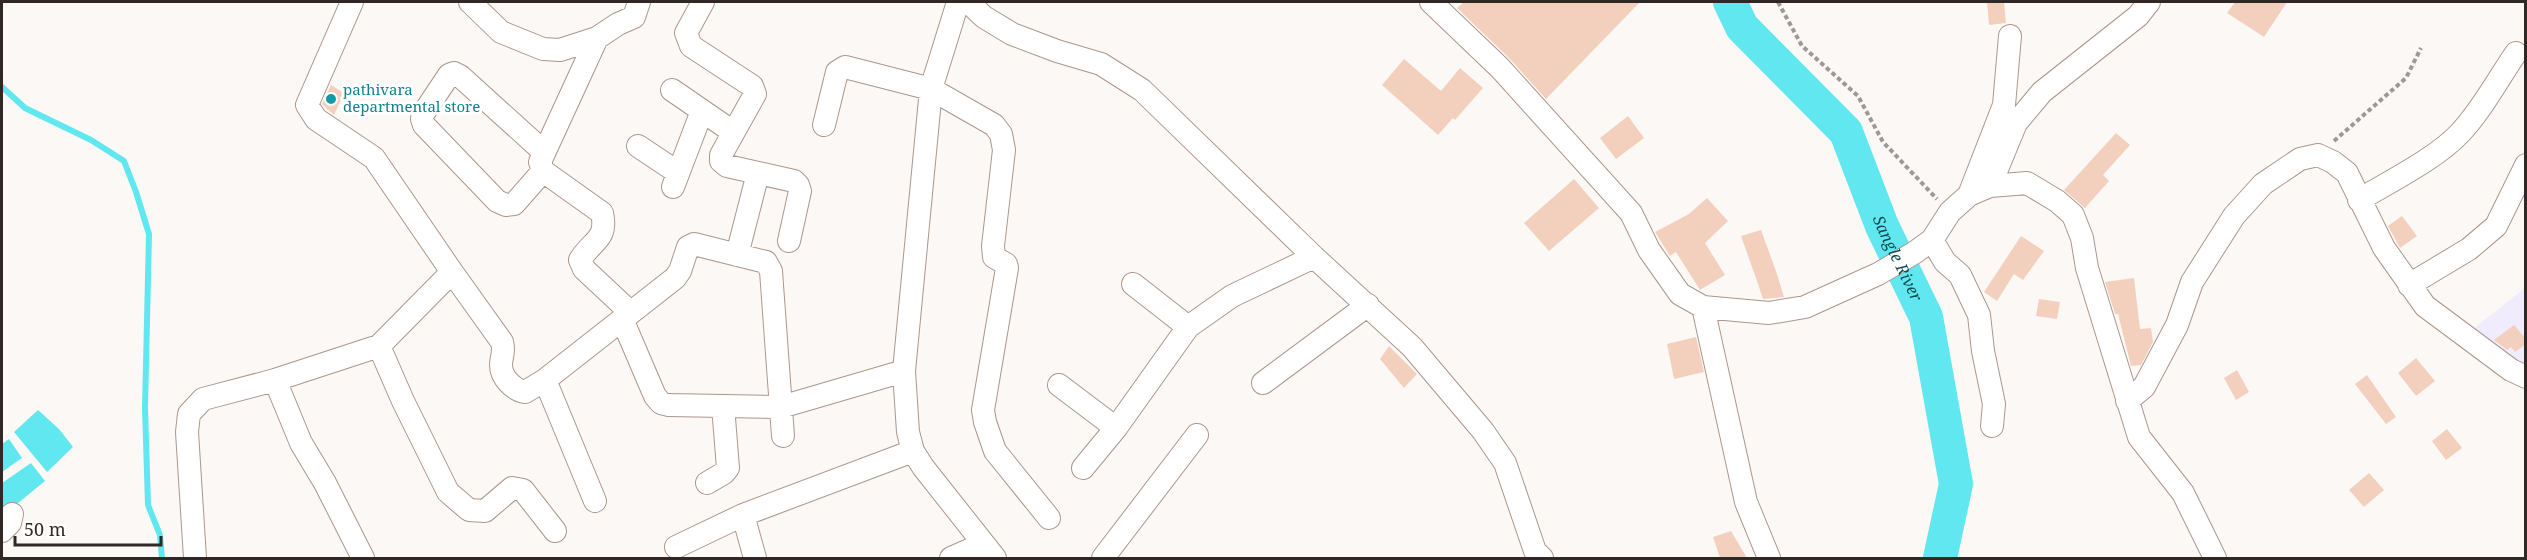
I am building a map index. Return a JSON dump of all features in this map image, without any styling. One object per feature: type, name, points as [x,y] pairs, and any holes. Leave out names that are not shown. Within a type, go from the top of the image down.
[{"type":"street","points":[[352,2],[307,105],[316,119],[374,158],[502,342],[505,354],[501,363],[503,374],[513,387],[525,392],[544,380],[675,278],[680,271],[688,247],[694,244],[766,262],[771,271],[783,436]]},
{"type":"street","points":[[470,2],[501,32],[543,49],[560,50],[597,38],[618,24],[634,17],[639,2]]},
{"type":"street","points":[[703,2],[686,33],[691,46],[752,86],[755,93],[721,154],[721,161],[727,166],[798,184],[800,191],[789,241]]},
{"type":"street","points":[[951,558],[989,551],[913,451],[908,432],[904,371],[931,89],[958,2]]},
{"type":"street","points":[[968,2],[984,17],[1012,34],[1101,64],[1142,90],[1314,257],[1412,347],[1483,430],[1505,463],[1535,550],[1542,558]]},
{"type":"street","points":[[1431,2],[1500,68],[1630,213],[1649,250],[1680,294],[1703,308],[1768,313],[1805,307],[1878,274],[1914,253],[1932,240],[1950,213],[1969,195],[1990,186],[2027,183],[2057,201],[2073,215],[2082,238],[2087,268],[2139,437],[2183,493],[2215,558]]},
{"type":"street","points":[[1990,186],[2016,123],[2042,92],[2139,16],[2149,2]]},
{"type":"street","points":[[1969,195],[2004,105],[2010,36]]},
{"type":"street","points":[[597,38],[543,162],[514,204],[506,206],[497,201],[424,125],[422,119],[448,75],[454,73],[460,76],[543,162],[602,213],[605,226],[602,236],[580,260],[584,269],[626,315],[656,396],[661,403],[781,407],[904,371]]},
{"type":"street","points":[[2359,200],[2432,155],[2459,135],[2474,117],[2516,52]]},
{"type":"street","points":[[824,124],[837,72],[845,67],[931,89],[994,124],[1001,134],[1004,150],[993,246],[994,257],[1006,264],[1006,268],[983,410],[995,451],[1049,518]]},
{"type":"street","points":[[672,90],[734,132]]},
{"type":"street","points":[[638,146],[675,180],[702,111]]},
{"type":"street","points":[[2127,401],[2144,387],[2177,325],[2192,282],[2234,216],[2263,184],[2300,159],[2318,155],[2333,162],[2347,173],[2384,248],[2425,306],[2511,370],[2526,377]]},
{"type":"street","points":[[2409,285],[2469,249],[2496,226],[2526,165]]},
{"type":"street","points":[[737,255],[758,173]]},
{"type":"street","points":[[1932,240],[1945,262],[1960,275],[1979,315],[1983,351],[1994,404],[1992,426]]},
{"type":"street","points":[[1083,468],[1116,428],[1188,327],[1232,296],[1314,257]]},
{"type":"street","points":[[195,558],[187,432],[189,414],[203,399],[275,380],[380,346],[452,272]]},
{"type":"street","points":[[1133,284],[1188,327]]},
{"type":"street","points":[[1263,383],[1368,305]]},
{"type":"street","points":[[1703,308],[1746,502],[1769,558]]},
{"type":"street","points":[[380,346],[408,412],[448,492],[469,510],[485,511],[512,488],[523,490],[555,531]]},
{"type":"street","points":[[275,380],[301,443],[325,483],[363,558]]},
{"type":"street","points":[[544,380],[595,501]]},
{"type":"street","points":[[1059,385],[1116,428]]},
{"type":"street","points":[[707,483],[728,468],[723,406]]},
{"type":"street","points":[[1103,558],[1197,435]]},
{"type":"street","points":[[676,547],[743,514],[913,451]]},
{"type":"street","points":[[743,514],[755,558]]},
{"type":"path","points":[[1778,2],[1802,46],[1858,96],[1882,142],[1950,213]]},
{"type":"path","points":[[2318,155],[2406,78],[2421,48]]},
{"type":"shaded area","points":[[2525,288],[2525,373],[2473,329]]},
{"type":"water","points":[[38,410],[59,429],[73,447],[47,472],[14,432]]},
{"type":"water","points":[[9,439],[22,458],[2,472],[2,444]]},
{"type":"water","points":[[31,463],[45,481],[2,516],[2,483]]},
{"type":"building","points":[[1464,2],[1640,2],[1546,99],[1509,58],[1457,8]]},
{"type":"building","points":[[1987,2],[2004,2],[2006,23],[1989,25]]},
{"type":"building","points":[[2235,2],[2287,2],[2264,37],[2227,13]]},
{"type":"building","points":[[1404,59],[1441,91],[1460,68],[1483,88],[1455,120],[1453,118],[1438,135],[1382,85]]},
{"type":"building","name":"pathivara departmental store","points":[[331,85],[344,93],[334,115],[322,104]]},
{"type":"building","points":[[1628,116],[1644,138],[1616,159],[1600,138]]},
{"type":"building","points":[[2116,133],[2130,145],[2103,175],[2109,181],[2085,208],[2064,190]]},
{"type":"building","points":[[1574,179],[1599,208],[1549,251],[1524,223]]},
{"type":"building","points":[[1707,198],[1728,221],[1705,243],[1725,275],[1700,290],[1676,252],[1670,256],[1655,232],[1689,214]]},
{"type":"building","points":[[2402,216],[2417,236],[2400,248],[2388,226]]},
{"type":"building","points":[[1761,230],[1784,297],[1763,299],[1741,236]]},
{"type":"building","points":[[2021,236],[2044,251],[2023,280],[2014,274],[1997,301],[1984,292]]},
{"type":"building","points":[[2134,278],[2140,329],[2151,328],[2153,342],[2141,365],[2131,366],[2118,314],[2115,314],[2105,282]]},
{"type":"building","points":[[2039,299],[2060,302],[2057,319],[2036,316]]},
{"type":"building","points":[[2514,325],[2526,339],[2526,344],[2515,352],[2511,347],[2507,350],[2494,340]]},
{"type":"building","points":[[1696,337],[1704,372],[1674,379],[1667,344]]},
{"type":"building","points":[[1389,346],[1417,374],[1404,388],[1380,359]]},
{"type":"building","points":[[2416,358],[2435,381],[2416,396],[2398,373]]},
{"type":"building","points":[[2237,370],[2249,392],[2236,400],[2224,378]]},
{"type":"building","points":[[2367,375],[2396,417],[2386,424],[2355,384]]},
{"type":"building","points":[[2447,429],[2462,448],[2446,460],[2432,441]]},
{"type":"building","points":[[2369,473],[2384,490],[2364,507],[2349,490]]},
{"type":"building","points":[[1731,531],[1747,558],[1720,558],[1713,537]]},
{"type":"waterway","name":"Sangle River","points":[[1730,2],[1742,27],[1846,132],[1882,226],[1926,317],[1956,484],[1940,558]]},
{"type":"waterway","points":[[2,87],[25,108],[91,140],[124,161],[136,192],[149,234],[145,408],[148,505],[160,535],[162,558]]},
{"type":"place","name":"pathivara departmental store","points":[[331,99]]}]
